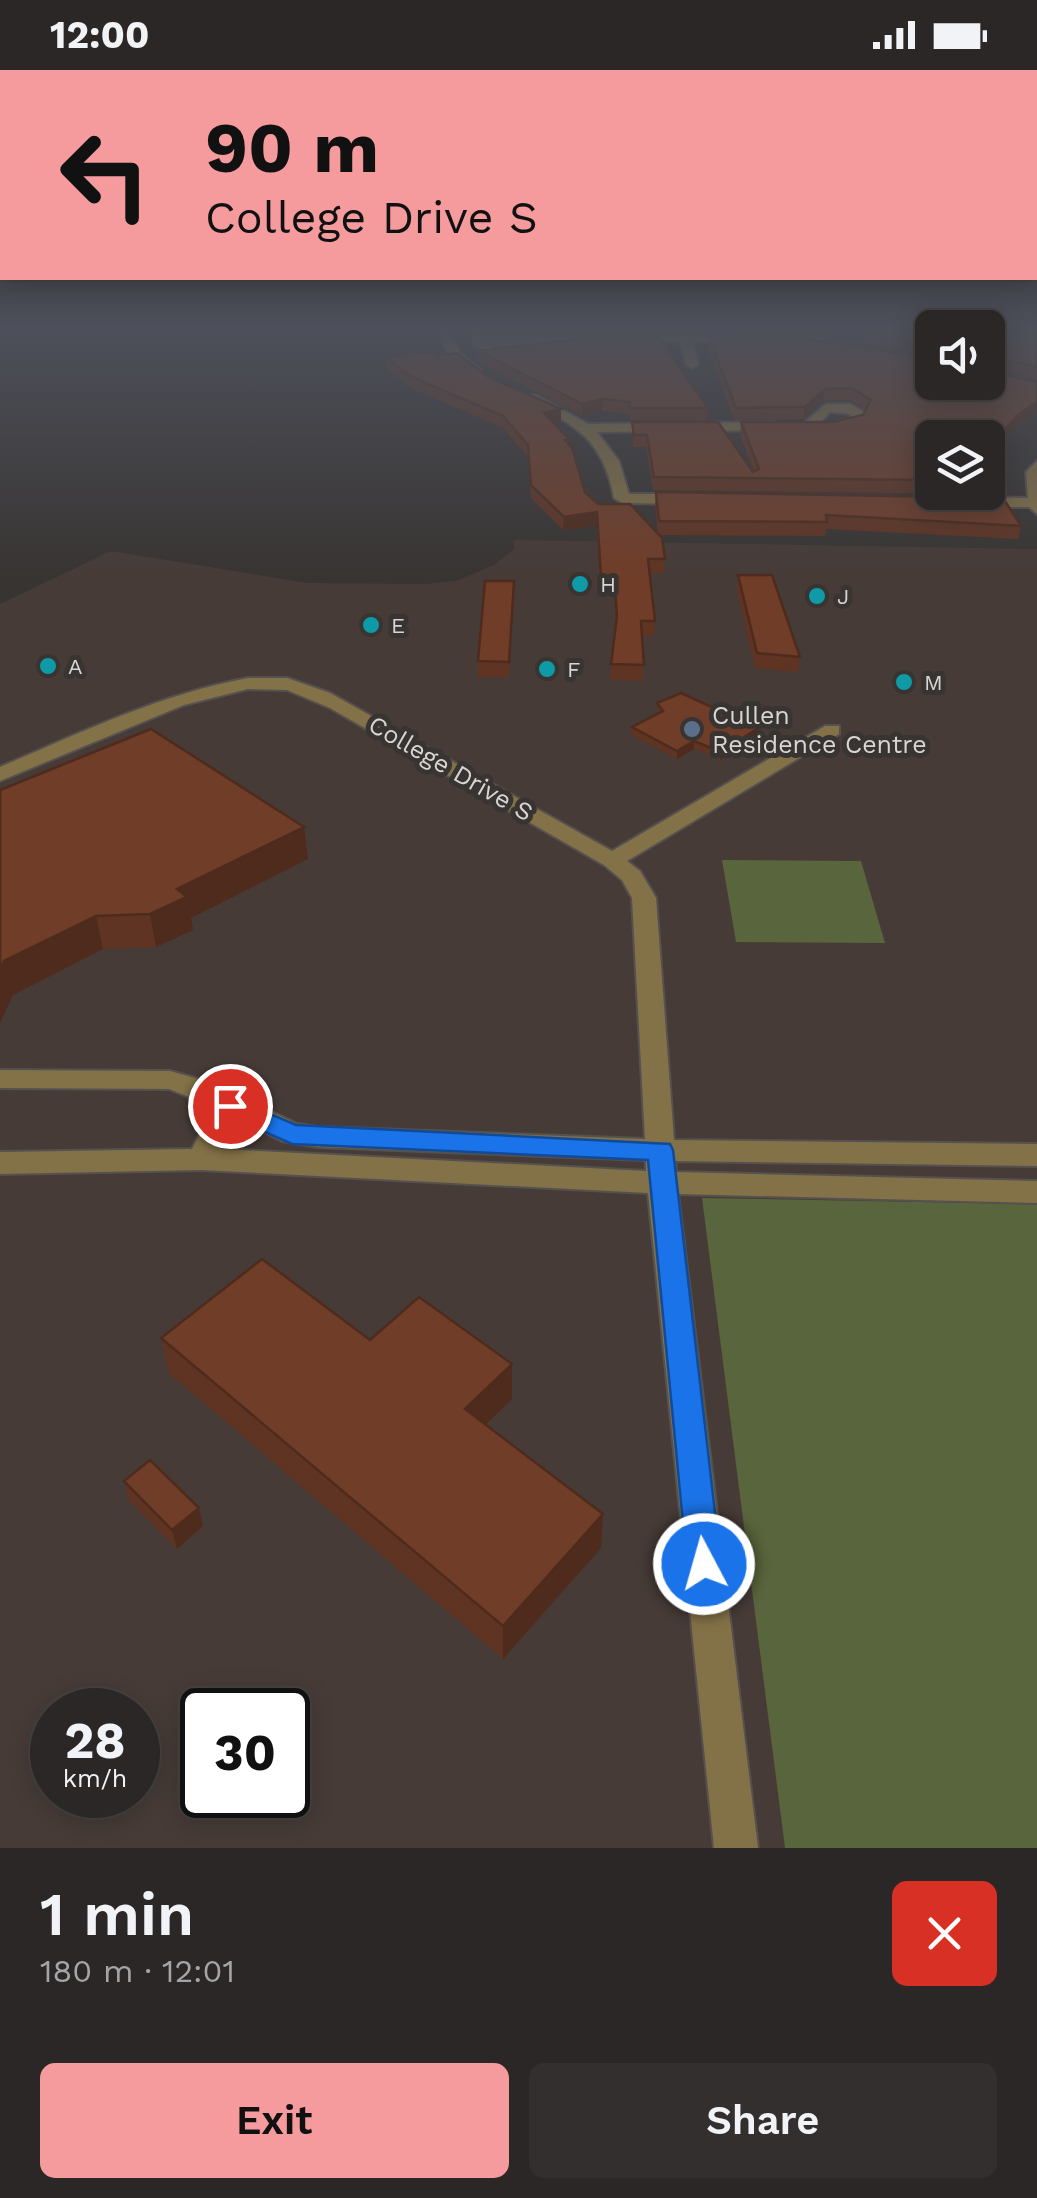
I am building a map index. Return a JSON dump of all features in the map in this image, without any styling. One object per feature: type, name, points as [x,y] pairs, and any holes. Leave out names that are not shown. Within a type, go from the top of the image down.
[{"type":"street","points":[[554,411],[586,428],[612,456],[622,498],[700,499]]},
{"type":"street","points":[[586,428],[808,426]]},
{"type":"street","points":[[1005,504],[1035,506],[1037,465]]},
{"type":"street","name":"College Drive S","points":[[0,775],[190,696],[233,685],[293,684],[337,704],[612,860],[632,876],[644,898],[661,1167],[736,1848]]},
{"type":"street","points":[[612,860],[832,730]]},
{"type":"street","points":[[0,1079],[170,1080],[203,1090],[270,1126],[305,1136],[661,1167],[1037,1192]]},
{"type":"street","points":[[201,1159],[230,1106]]},
{"type":"street","points":[[0,1163],[201,1159],[661,1167],[1037,1155]]},
{"type":"shaded area","points":[[514,540],[1037,549],[1037,1848],[0,1848],[0,604],[111,551],[308,583],[456,581],[494,565],[514,549]]},
{"type":"green space","points":[[722,860],[861,861],[885,943],[736,942]]},
{"type":"green space","points":[[702,1198],[1037,1204],[1037,1848],[785,1848]]},
{"type":"building","points":[[491,411],[553,411],[544,413],[569,439],[565,440],[572,448],[585,492],[598,504],[630,504],[662,538],[665,559],[648,559],[655,621],[641,621],[644,665],[611,664],[617,616],[614,577],[601,577],[597,512],[564,517],[531,485],[528,445],[503,416]]},
{"type":"building","points":[[865,411],[1024,411],[1005,429],[1005,420],[915,420],[915,480],[654,477],[647,435],[634,435],[632,422],[718,422],[753,472],[759,469],[741,422],[832,422],[863,415]]},
{"type":"building","points":[[656,492],[915,496],[915,510],[1005,510],[1005,501],[1021,526],[826,515],[827,522],[659,521]]},
{"type":"building","points":[[738,575],[772,575],[800,657],[757,653]]},
{"type":"building","points":[[485,581],[514,581],[509,662],[478,661]]},
{"type":"building","name":"Cullen Residence Centre","points":[[681,693],[758,728],[721,752],[694,741],[677,751],[632,727],[663,711],[657,703]]},
{"type":"building","points":[[151,729],[304,827],[177,889],[187,897],[150,914],[96,916],[4,961],[0,969],[0,790]]},
{"type":"building","points":[[262,1259],[370,1340],[419,1297],[512,1364],[465,1409],[603,1514],[503,1626],[161,1338]]},
{"type":"building","points":[[150,1460],[199,1508],[172,1530],[124,1481]]},
{"type":"place","name":"H","points":[[580,584]]},
{"type":"place","name":"J","points":[[817,596]]},
{"type":"place","name":"E","points":[[371,625]]},
{"type":"place","name":"A","points":[[48,666]]},
{"type":"place","name":"F","points":[[547,669]]},
{"type":"place","name":"M","points":[[904,682]]},
{"type":"place","name":"Cullen Residence Centre","points":[[692,729]]},
{"type":"route","points":[[230,1106],[292,1134],[318,1137],[660,1150],[704,1564]]}]
